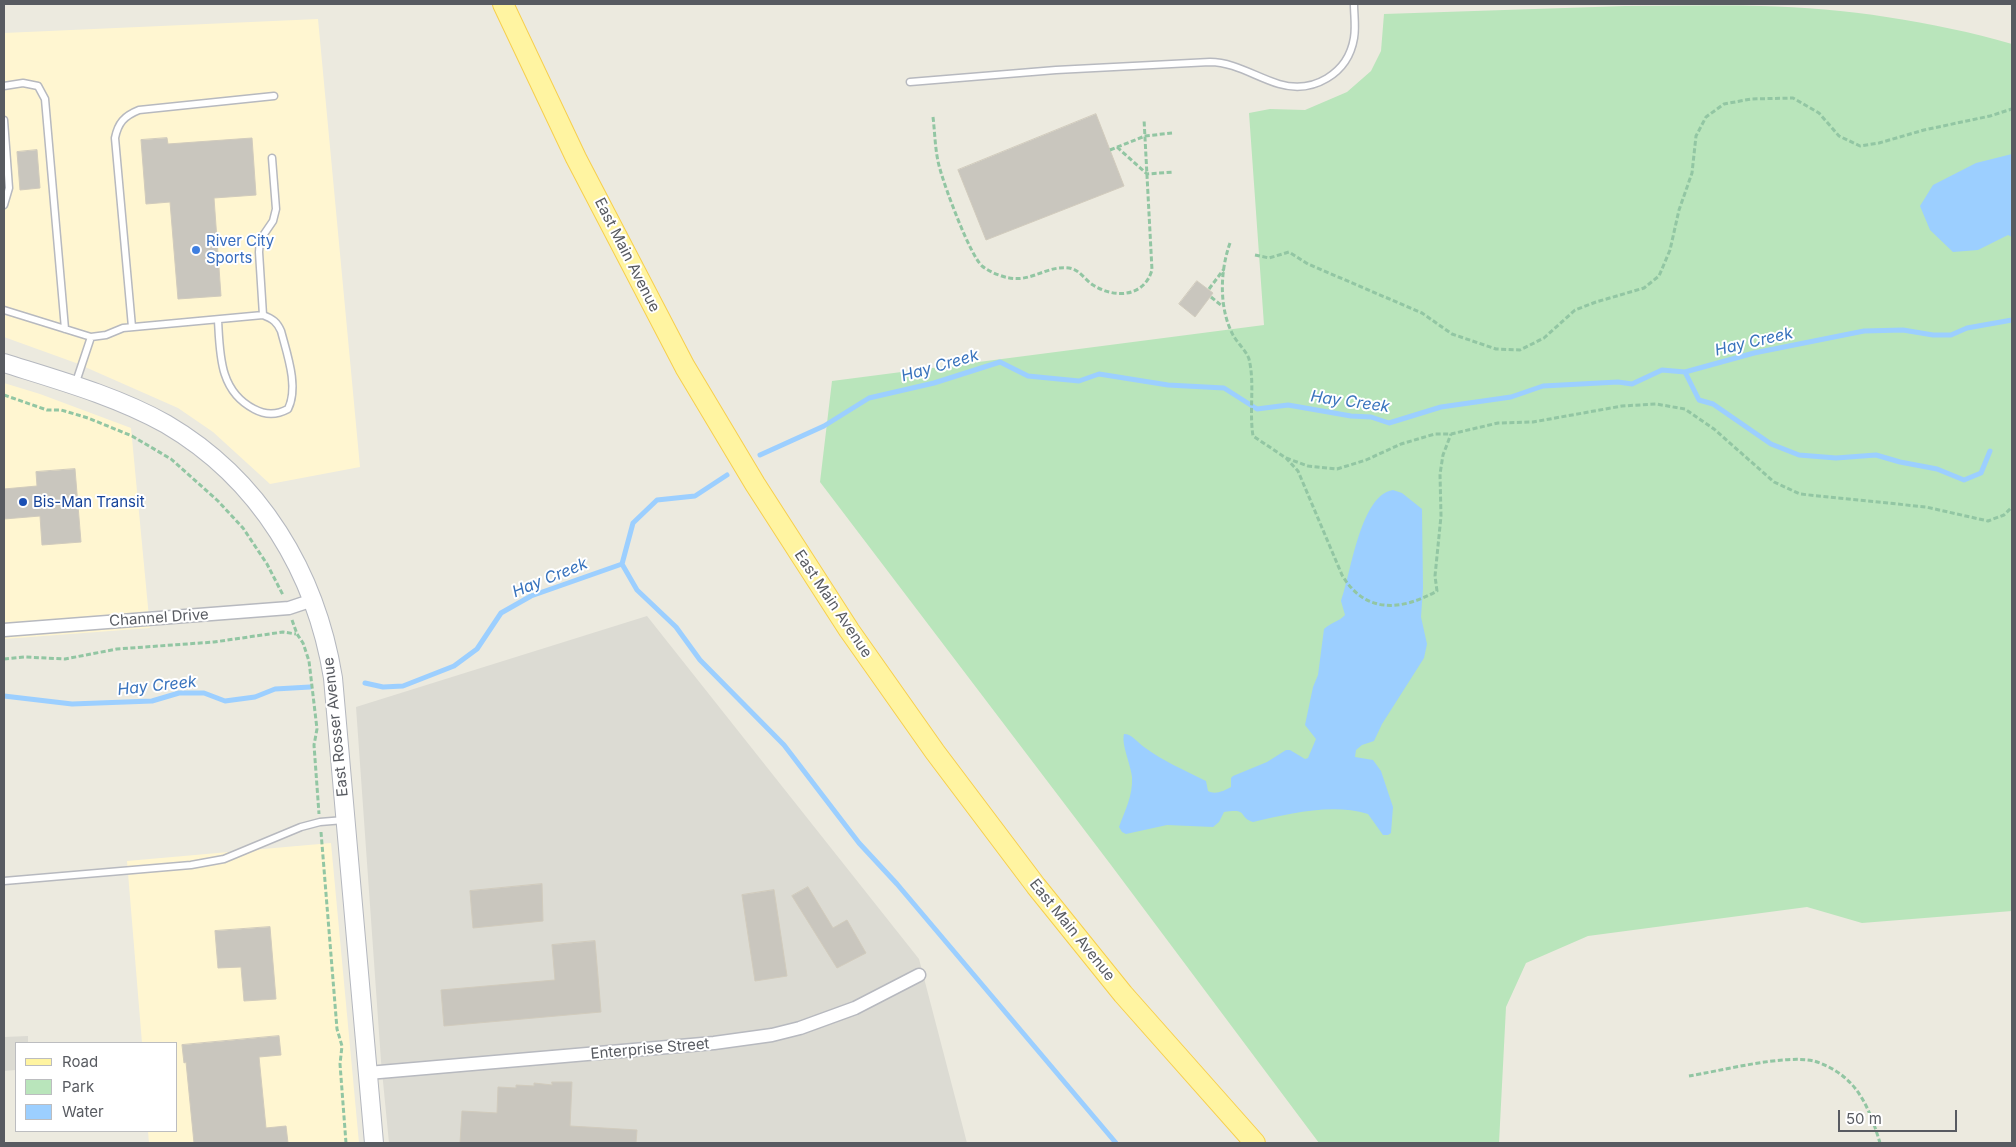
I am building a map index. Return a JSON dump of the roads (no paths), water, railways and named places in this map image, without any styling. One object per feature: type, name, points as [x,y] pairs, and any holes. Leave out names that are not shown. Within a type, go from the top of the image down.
[{"type":"main road","name":"East Main Avenue","points":[[502,4],[576,158],[685,367],[755,484],[849,630],[935,752],[1036,886],[1123,994],[1255,1143]]},
{"type":"street","name":"East Rosser Avenue","points":[[4,363],[110,398],[166,424],[214,458],[250,494],[294,555],[321,622],[331,663],[374,1143]]},
{"type":"street","name":"Channel Drive","points":[[4,630],[289,608],[313,600]]},
{"type":"street","name":"Enterprise Street","points":[[368,1073],[714,1043],[772,1035],[800,1028],[855,1008],[919,975]]},
{"type":"lane","points":[[910,82],[1056,70],[1210,62],[1227,64],[1287,86],[1307,86],[1326,80],[1336,73],[1348,56],[1354,37],[1354,4]]},
{"type":"lane","points":[[4,86],[31,84],[38,86],[43,92],[45,99],[65,329]]},
{"type":"lane","points":[[132,327],[115,138],[117,128],[122,119],[139,110],[274,96]]},
{"type":"lane","points":[[4,120],[9,188],[4,205]]},
{"type":"lane","points":[[263,315],[258,252],[260,240],[273,221],[276,209],[272,158]]},
{"type":"lane","points":[[4,310],[91,337],[106,334],[116,329],[132,327],[263,315],[272,318],[278,324],[281,331],[292,390],[292,402],[288,410],[272,414],[263,413],[244,404],[228,384],[220,354],[218,320]]},
{"type":"lane","points":[[75,386],[91,337]]},
{"type":"lane","points":[[4,881],[191,865],[224,859],[284,833],[320,822],[345,820]]},
{"type":"water","points":[[2012,154],[2012,237],[2008,235],[1978,250],[1953,252],[1930,230],[1920,206],[1933,185],[1976,163]]},
{"type":"water","points":[[1393,490],[1402,493],[1422,509],[1423,588],[1421,617],[1427,644],[1424,658],[1382,724],[1374,741],[1362,745],[1356,750],[1355,757],[1373,760],[1381,771],[1393,807],[1391,833],[1383,835],[1368,814],[1339,809],[1310,811],[1253,822],[1245,818],[1240,812],[1232,811],[1224,812],[1219,822],[1213,827],[1167,825],[1126,834],[1122,832],[1119,827],[1128,803],[1132,784],[1123,738],[1124,734],[1132,737],[1166,761],[1206,781],[1208,791],[1214,793],[1231,787],[1231,778],[1233,776],[1267,762],[1286,750],[1290,750],[1305,759],[1308,758],[1316,739],[1305,725],[1313,687],[1318,675],[1324,629],[1345,615],[1341,601],[1358,537],[1372,506],[1382,495]]},
{"type":"waterway","name":"Hay Creek","points":[[760,455],[824,426],[869,398],[934,383],[1000,362],[1028,376],[1079,381],[1099,374],[1168,385],[1224,388],[1257,409],[1288,405],[1351,416],[1371,417],[1389,423],[1441,407],[1511,397],[1543,386],[1618,382],[1632,384],[1662,370],[1685,372],[1754,353],[1864,331],[1903,330],[1933,335],[1951,335],[1967,328],[2012,320]]},
{"type":"waterway","points":[[1685,372],[1699,400],[1713,404],[1771,444],[1799,455],[1836,458],[1876,455],[1937,469],[1964,480],[1981,473],[1990,451]]},
{"type":"waterway","name":"Hay Creek","points":[[365,683],[383,687],[403,686],[454,666],[477,649],[501,613],[531,596],[622,564],[633,523],[657,500],[695,496],[727,475]]},
{"type":"waterway","points":[[622,564],[637,590],[676,627],[700,660],[784,745],[859,843],[897,884],[1116,1143]]},
{"type":"waterway","name":"Hay Creek","points":[[4,696],[72,704],[152,701],[179,693],[204,693],[225,701],[255,697],[275,689],[310,687]]},
{"type":"place","name":"River City Sports","points":[[196,250]]},
{"type":"place","name":"Bis-Man Transit","points":[[23,502]]}]
